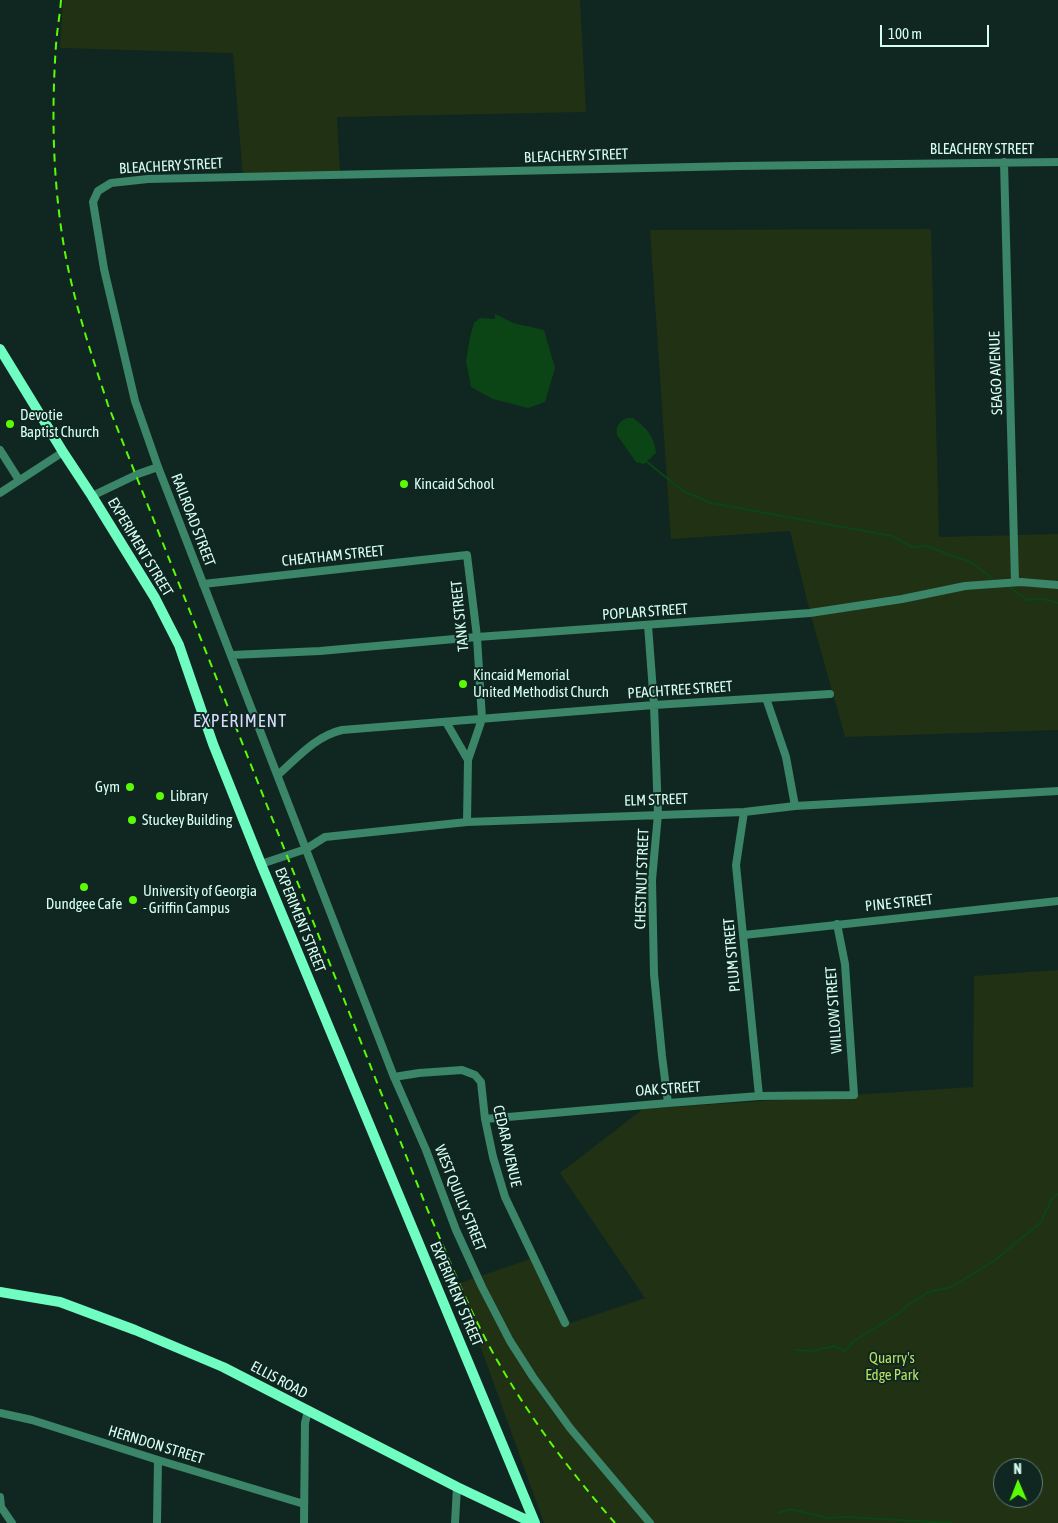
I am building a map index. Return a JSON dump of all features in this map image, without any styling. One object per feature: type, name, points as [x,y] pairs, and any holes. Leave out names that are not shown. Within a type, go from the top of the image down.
[{"type":"main road","name":"EXPERIMENT STREET","points":[[0,348],[62,452],[92,496],[155,598],[179,645],[213,744],[261,864],[534,1523]]},
{"type":"main road","name":"ELLIS ROAD","points":[[0,1292],[60,1302],[135,1330],[223,1367],[457,1487],[534,1523]]},
{"type":"street","name":"SEAGO AVENUE","points":[[1004,162],[1015,582]]},
{"type":"street","name":"BLEACHERY STREET","points":[[98,191],[111,183],[157,179],[738,166],[1058,162]]},
{"type":"street","name":"RAILROAD STREET","points":[[98,191],[92,202],[93,211],[104,270],[135,402],[203,584],[307,849]]},
{"type":"street","points":[[0,450],[20,480]]},
{"type":"street","points":[[0,493],[62,452]]},
{"type":"street","points":[[92,496],[138,474],[158,467]]},
{"type":"street","name":"CHEATHAM STREET","points":[[203,584],[467,555]]},
{"type":"street","name":"TANK STREET","points":[[467,555],[477,638],[482,719],[468,760],[467,822]]},
{"type":"street","name":"POPLAR STREET","points":[[232,656],[320,651],[810,613],[902,599],[965,586],[1015,582],[1058,585]]},
{"type":"street","name":"CHESTNUT STREET","points":[[648,625],[654,706],[658,814],[652,880],[654,974],[668,1103]]},
{"type":"street","name":"PEACHTREE STREET","points":[[278,775],[316,741],[328,733],[361,728],[830,694]]},
{"type":"street","points":[[766,698],[786,757],[795,806]]},
{"type":"street","points":[[446,722],[468,760]]},
{"type":"street","name":"ELM STREET","points":[[261,864],[307,849],[325,837],[467,822],[744,812],[795,806],[1058,791]]},
{"type":"street","name":"PLUM STREET","points":[[744,812],[736,865],[759,1096]]},
{"type":"street","name":"WEST QUILLY STREET","points":[[307,849],[394,1077],[426,1150],[456,1230],[482,1287],[510,1341],[533,1378],[570,1428],[650,1523]]},
{"type":"street","name":"PINE STREET","points":[[744,935],[1058,901]]},
{"type":"street","name":"WILLOW STREET","points":[[837,924],[845,964],[854,1095]]},
{"type":"street","name":"CEDAR AVENUE","points":[[394,1077],[462,1070],[475,1075],[480,1082],[492,1157],[505,1197],[565,1323]]},
{"type":"street","name":"OAK STREET","points":[[485,1119],[759,1096],[854,1095]]},
{"type":"street","points":[[304,1523],[305,1423],[308,1412]]},
{"type":"street","name":"HERNDON STREET","points":[[0,1413],[32,1420],[304,1504]]},
{"type":"street","points":[[157,1523],[158,1460]]},
{"type":"street","points":[[455,1523],[457,1487]]},
{"type":"street","points":[[0,1497],[1,1507],[12,1523]]},
{"type":"green space","points":[[63,0],[580,0],[586,112],[337,117],[340,174],[243,177],[233,53],[60,48]]},
{"type":"green space","points":[[931,229],[939,537],[1058,534],[1058,730],[845,737],[810,612],[790,531],[671,539],[650,230]]},
{"type":"green space","name":"Quarry's Edge Park","points":[[1058,970],[1058,1523],[544,1523],[458,1284],[533,1258],[571,1323],[645,1298],[560,1173],[643,1109],[973,1087],[974,976]]},
{"type":"shaded area","points":[[495,314],[513,323],[544,330],[555,368],[545,402],[528,408],[493,399],[471,387],[466,361],[474,323],[480,318],[495,319]]},
{"type":"shaded area","points":[[627,418],[633,418],[642,425],[649,433],[653,442],[656,453],[644,464],[636,462],[617,435],[619,425]]},
{"type":"waterway","points":[[647,462],[683,491],[711,503],[892,536],[912,547],[927,546],[969,561],[993,579]]},
{"type":"waterway","points":[[1008,586],[1027,600],[1043,599],[1058,603]]},
{"type":"waterway","points":[[796,1350],[813,1351],[834,1346],[845,1351],[854,1341],[898,1314],[909,1304],[929,1292],[951,1287],[994,1261],[1041,1222],[1052,1198],[1058,1194]]},
{"type":"waterway","points":[[778,1513],[790,1509],[827,1518],[847,1517],[951,1523]]},
{"type":"railway","points":[[61,0],[56,45],[54,99],[54,152],[58,206],[66,258],[75,296],[108,405],[428,1211],[463,1292],[486,1340],[529,1412],[579,1480],[615,1523]]},
{"type":"place","name":"Devotie Baptist Church","points":[[10,424]]},
{"type":"place","name":"Kincaid School","points":[[404,484]]},
{"type":"place","name":"Kincaid Memorial United Methodist Church","points":[[463,684]]},
{"type":"place","name":"Gym","points":[[130,787]]},
{"type":"place","name":"Library","points":[[160,796]]},
{"type":"place","name":"Stuckey Building","points":[[132,820]]},
{"type":"place","name":"Dundgee Cafe","points":[[84,887]]},
{"type":"place","name":"University of Georgia - Griffin Campus","points":[[133,900]]},
{"type":"district","name":"EXPERIMENT","points":[[240,721]]}]
